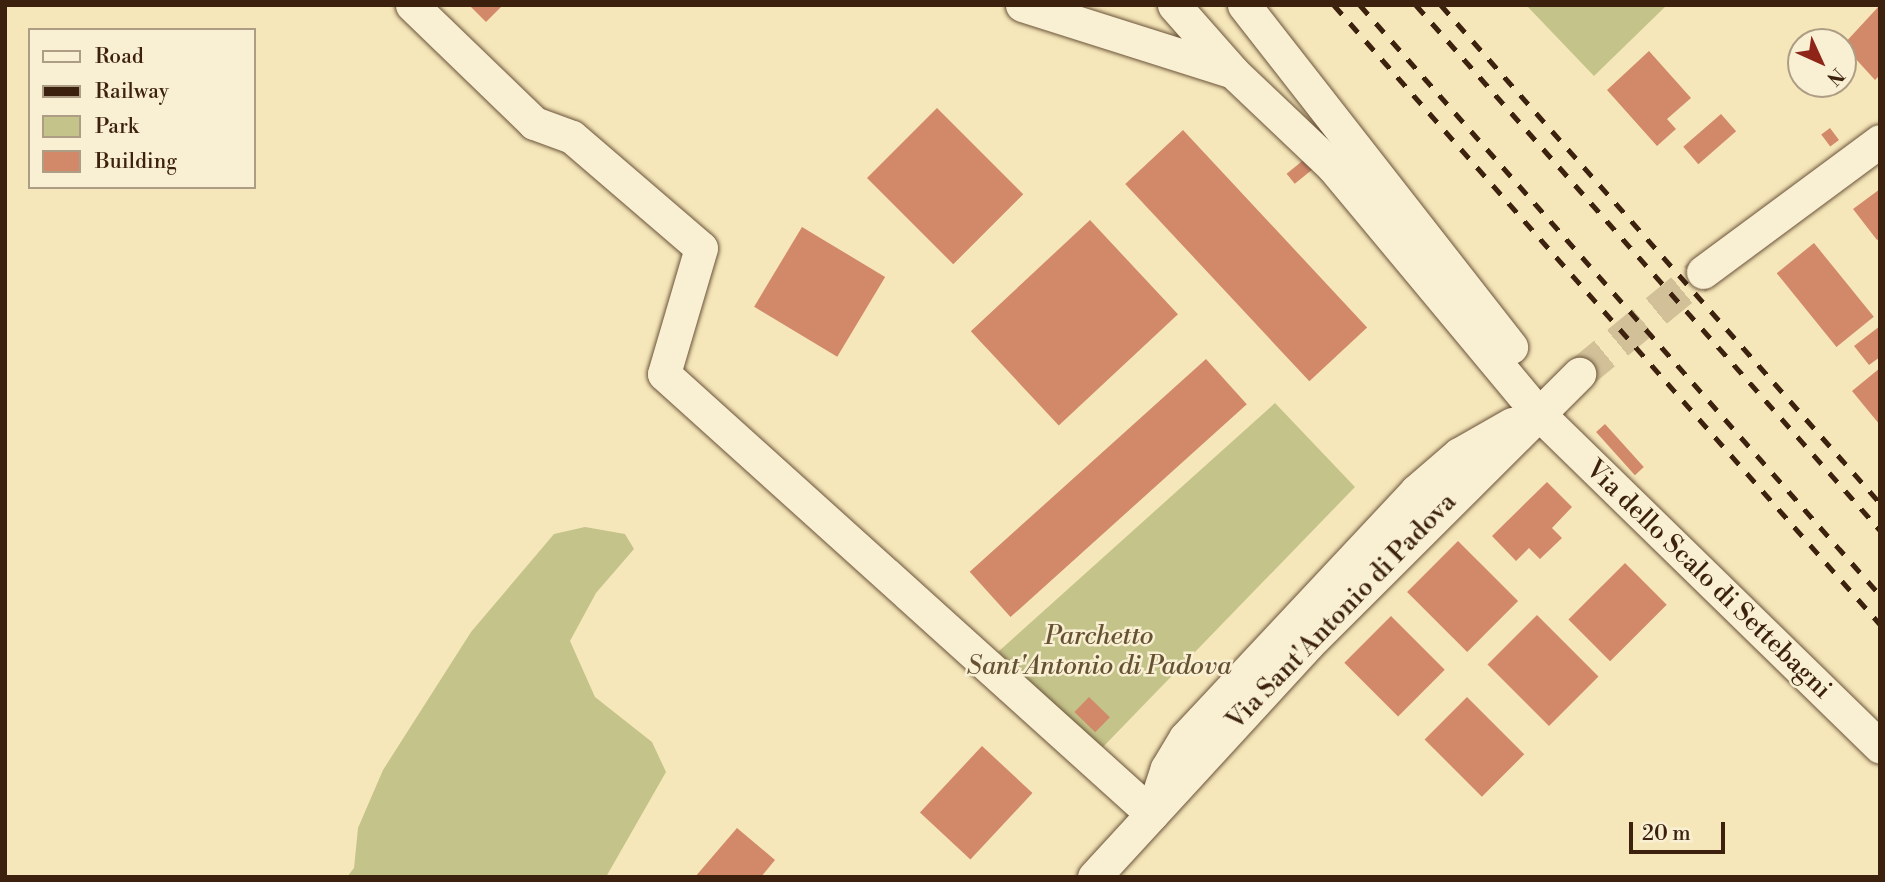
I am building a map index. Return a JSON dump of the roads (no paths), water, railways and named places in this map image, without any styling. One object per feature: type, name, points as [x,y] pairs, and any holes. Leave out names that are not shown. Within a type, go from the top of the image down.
[{"type":"street","points":[[412,5],[534,122],[572,137],[701,248],[664,374],[1152,814]]},
{"type":"street","points":[[1022,5],[1233,72]]},
{"type":"street","name":"Via dello Scalo di Settebagni","points":[[1174,5],[1233,72],[1333,167],[1537,412],[1880,747]]},
{"type":"street","points":[[1244,5],[1529,370],[1537,393],[1537,412]]},
{"type":"street","points":[[1703,272],[1880,141]]},
{"type":"street","name":"Via Sant'Antonio di Padova","points":[[1094,877],[1308,644],[1537,412],[1579,374]]},
{"type":"tunnel","points":[[1579,374],[1703,272]]},
{"type":"railway","points":[[1334,5],[1880,624]]},
{"type":"railway","points":[[1360,5],[1880,595]]},
{"type":"railway","points":[[1416,5],[1880,530]]},
{"type":"railway","points":[[1441,5],[1880,503]]},
{"type":"park label","name":"Parchetto Sant'Antonio di Padova","points":[[1099,652]]}]
